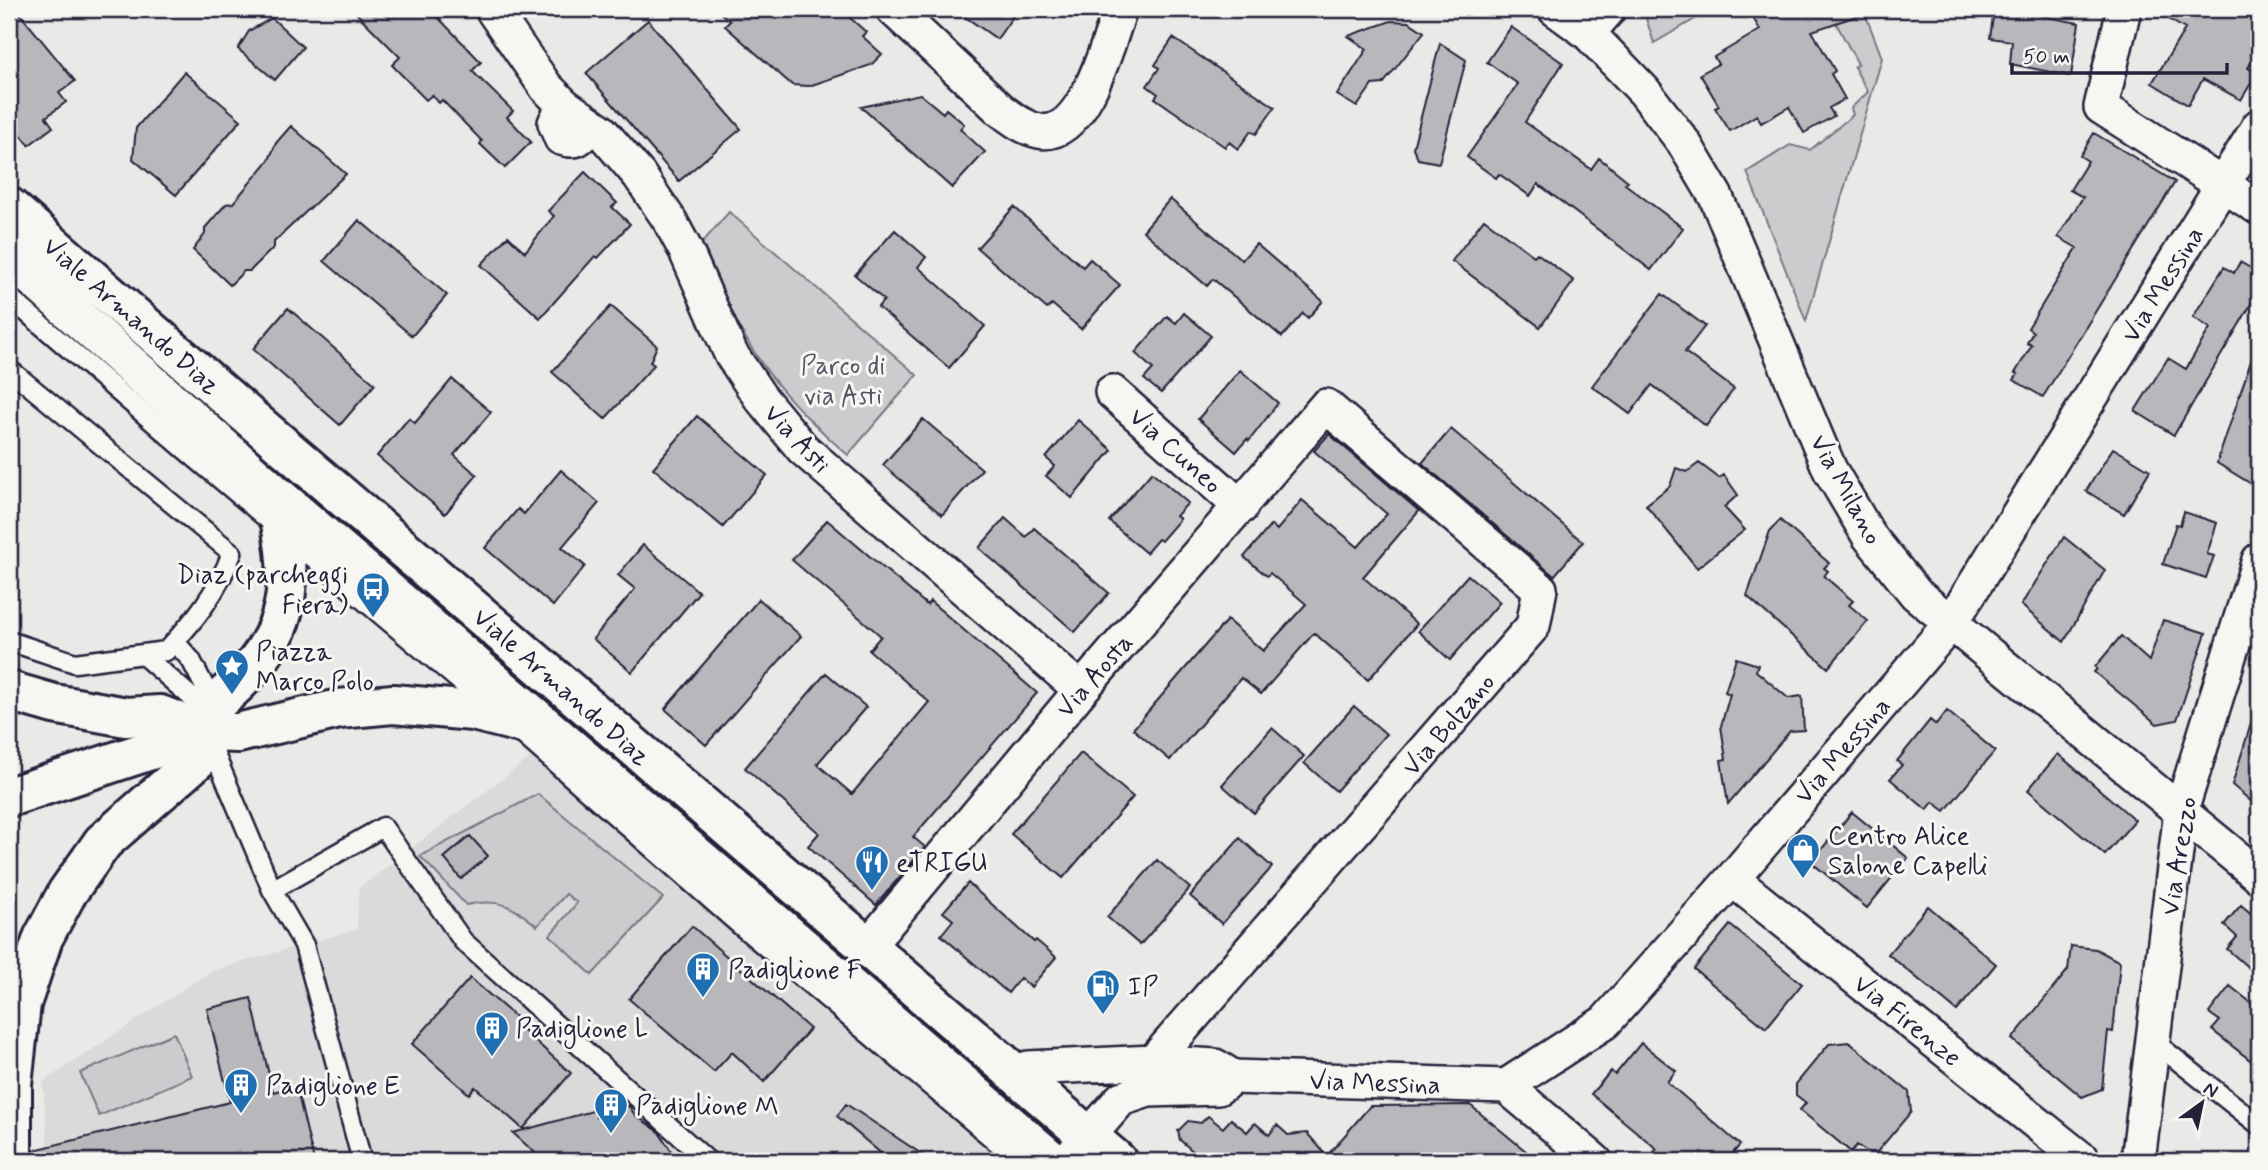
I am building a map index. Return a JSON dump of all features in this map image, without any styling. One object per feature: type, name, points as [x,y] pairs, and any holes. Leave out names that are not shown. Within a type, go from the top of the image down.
[{"type":"main road","name":"Viale Armando Diaz","points":[[9,207],[256,423],[1017,1075],[1078,1149],[1117,1161]]},
{"type":"main road","name":"Viale Armando Diaz","points":[[9,256],[279,512],[550,731],[1052,1161]]},
{"type":"main road","points":[[9,797],[208,716],[251,669],[276,635],[287,597],[287,552],[279,512]]},
{"type":"main road","points":[[9,691],[54,704],[125,717],[208,716],[238,733],[339,709],[393,704],[473,711],[550,731]]},
{"type":"main road","points":[[12,1161],[12,1084],[21,1004],[43,939],[68,894],[103,842],[198,759],[208,716]]},
{"type":"street","name":"Via Asti","points":[[492,9],[546,87],[564,105],[601,131],[633,167],[670,221],[685,249],[732,354],[760,397],[803,449],[1081,690]]},
{"type":"street","points":[[893,9],[1001,110],[1019,124],[1041,132],[1059,128],[1083,105],[1120,9]]},
{"type":"street","name":"Via Milano","points":[[1555,9],[1598,21],[1644,91],[1684,143],[1716,197],[1830,470],[1869,536],[1916,594],[2259,876]]},
{"type":"street","points":[[2124,9],[2101,107],[2259,208]]},
{"type":"street","name":"Via Messina","points":[[1017,1075],[1028,1068],[1153,1062],[1215,1066],[1233,1077],[1506,1086],[1605,1022],[1732,879],[1951,623],[2259,127]]},
{"type":"street","name":"Via Cuneo","points":[[1112,392],[1241,507]]},
{"type":"street","name":"Via Aosta","points":[[867,947],[1081,690],[1326,406]]},
{"type":"street","name":"Via Bolzano","points":[[1153,1062],[1533,626],[1540,589],[1326,406]]},
{"type":"street","name":"Via Arezzo","points":[[2138,1161],[2181,811],[2259,560]]},
{"type":"street","name":"Via Firenze","points":[[1732,879],[2084,1161]]},
{"type":"street","name":"Via Messina","points":[[1078,1149],[1121,1098],[1148,1090],[1218,1088],[1233,1077]]},
{"type":"street","points":[[1506,1086],[1595,1161]]},
{"type":"lane","name":"Viale Armando Diaz","points":[[9,297],[182,447],[279,512],[508,721],[734,920],[1019,1161]]},
{"type":"lane","points":[[9,369],[232,553],[222,580],[200,614],[166,651],[75,663],[9,641]]},
{"type":"lane","points":[[175,642],[191,660],[208,716],[271,890],[304,945],[362,1161]]},
{"type":"lane","points":[[143,654],[208,716]]},
{"type":"lane","points":[[271,890],[383,827],[463,941],[708,1161]]},
{"type":"lane","points":[[2153,1041],[2259,1125]]},
{"type":"shaded area","points":[[531,757],[999,1161],[49,1161],[43,1082],[211,971],[357,929],[359,888]]},
{"type":"green space","points":[[1643,9],[1712,9],[1654,43]]},
{"type":"green space","points":[[1840,9],[1869,9],[1865,13],[1882,58],[1806,321],[1747,172],[1790,145],[1810,150],[1853,115],[1851,108],[1868,92],[1854,67],[1858,64],[1836,23],[1843,12]]},
{"type":"green space","name":"Parco di via Asti","points":[[729,212],[917,375],[848,455],[815,425],[772,378],[737,322],[702,243]]},
{"type":"green space","points":[[538,794],[663,898],[592,975],[550,935],[577,903],[566,894],[537,926],[504,905],[488,902],[466,905],[420,856]]},
{"type":"green space","points":[[174,1033],[192,1076],[99,1116],[80,1073]]},
{"type":"building","points":[[9,9],[16,9],[75,81],[59,93],[66,102],[46,117],[53,127],[29,145],[9,119]]},
{"type":"building","points":[[352,9],[430,9],[481,62],[472,71],[513,111],[507,117],[531,142],[505,168],[442,100],[439,103],[432,95],[426,100],[392,65],[400,57]]},
{"type":"building","points":[[716,9],[840,9],[866,32],[862,36],[882,54],[871,65],[809,86],[792,85],[725,26],[730,21]]},
{"type":"building","points":[[954,9],[1018,9],[997,39]]},
{"type":"building","points":[[1748,9],[1864,9],[1865,13],[1812,31],[1835,71],[1831,74],[1845,99],[1829,108],[1834,116],[1804,133],[1789,107],[1761,123],[1757,115],[1730,131],[1715,108],[1719,106],[1700,74],[1718,64],[1714,57],[1760,30]]},
{"type":"building","points":[[1994,9],[2041,12],[2041,16],[2079,23],[2071,76],[2010,64],[2012,41],[1990,38]]},
{"type":"building","points":[[2152,9],[2244,9],[2259,18],[2259,50],[2248,68],[2257,73],[2241,100],[2203,79],[2188,105],[2152,83],[2185,29]]},
{"type":"building","points":[[272,18],[303,47],[275,80],[238,49],[249,31]]},
{"type":"building","points":[[648,20],[741,129],[679,181],[586,73]]},
{"type":"building","points":[[1391,21],[1409,22],[1424,32],[1383,84],[1372,85],[1357,107],[1337,95],[1367,49],[1348,36]]},
{"type":"building","points":[[1511,27],[1563,63],[1525,122],[1591,169],[1599,158],[1628,181],[1625,184],[1683,228],[1651,270],[1538,184],[1530,196],[1499,174],[1496,178],[1467,157],[1518,84],[1487,62]]},
{"type":"building","points":[[1173,38],[1275,107],[1256,134],[1251,131],[1238,149],[1229,142],[1225,147],[1155,98],[1158,94],[1147,86],[1159,68],[1155,65]]},
{"type":"building","points":[[1440,43],[1466,60],[1439,163],[1418,159],[1413,148]]},
{"type":"building","points":[[184,72],[241,120],[176,195],[133,159],[136,128]]},
{"type":"building","points":[[920,94],[943,113],[946,109],[964,124],[960,129],[985,152],[952,188],[861,107]]},
{"type":"building","points":[[291,126],[346,174],[274,242],[274,247],[250,271],[244,271],[230,285],[193,250],[205,234],[205,228],[226,204],[233,203],[269,160],[276,143]]},
{"type":"building","points":[[2094,133],[2175,182],[2043,397],[2014,380],[2018,374],[2015,373],[2032,345],[2027,343],[2033,332],[2028,328],[2077,248],[2058,237],[2083,197],[2070,190],[2088,161],[2080,156]]},
{"type":"building","points":[[585,172],[617,203],[612,207],[630,224],[598,258],[595,256],[540,318],[481,265],[508,236],[525,252],[554,216],[548,211]]},
{"type":"building","points":[[1170,199],[1242,260],[1256,244],[1323,301],[1308,318],[1303,313],[1282,337],[1213,279],[1207,286],[1143,231]]},
{"type":"building","points":[[1014,207],[1083,267],[1090,259],[1120,285],[1081,329],[1052,304],[1047,309],[977,248]]},
{"type":"building","points":[[1484,219],[1534,256],[1537,253],[1574,281],[1540,327],[1452,261]]},
{"type":"building","points":[[359,220],[447,295],[412,336],[324,261]]},
{"type":"building","points":[[895,230],[926,257],[918,267],[985,326],[949,368],[878,307],[884,300],[855,275]]},
{"type":"building","points":[[2240,262],[2259,273],[2259,291],[2174,435],[2135,411],[2168,358],[2186,369],[2210,328],[2193,317],[2224,267],[2234,273]]},
{"type":"building","points":[[1662,294],[1705,326],[1685,352],[1734,389],[1706,426],[1652,385],[1630,414],[1592,386]]},
{"type":"building","points":[[611,306],[657,346],[650,362],[654,365],[605,419],[552,372]]},
{"type":"building","points":[[288,308],[375,384],[340,425],[253,349]]},
{"type":"building","points":[[1184,313],[1211,336],[1161,393],[1144,379],[1153,369],[1135,353],[1167,316],[1176,323]]},
{"type":"building","points":[[2255,349],[2259,350],[2259,468],[2253,485],[2217,463]]},
{"type":"building","points":[[1240,370],[1278,403],[1249,441],[1247,439],[1236,452],[1198,419]]},
{"type":"building","points":[[452,379],[491,412],[454,455],[477,475],[445,514],[377,456],[409,418],[415,423]]},
{"type":"building","points":[[697,416],[767,475],[723,527],[653,468]]},
{"type":"building","points":[[923,419],[982,469],[942,515],[883,465]]},
{"type":"building","points":[[1078,420],[1112,450],[1072,498],[1046,476],[1055,466],[1046,458]]},
{"type":"building","points":[[1451,429],[1583,542],[1554,576],[1422,463]]},
{"type":"building","points":[[1329,434],[1419,511],[1363,577],[1417,624],[1368,680],[1314,633],[1261,694],[1241,678],[1170,760],[1133,729],[1227,620],[1263,651],[1306,604],[1270,573],[1267,576],[1244,557],[1271,525],[1277,530],[1302,500],[1358,547],[1387,514],[1314,451]]},
{"type":"building","points":[[2113,448],[2150,470],[2124,514],[2086,491]]},
{"type":"building","points":[[1699,463],[1719,478],[1724,475],[1738,495],[1724,507],[1745,530],[1697,568],[1646,505],[1670,486],[1676,468],[1687,472]]},
{"type":"building","points":[[561,470],[599,503],[562,547],[585,566],[553,606],[485,548],[518,509],[524,514]]},
{"type":"building","points":[[1152,472],[1188,503],[1176,516],[1180,519],[1161,541],[1158,539],[1146,553],[1109,521]]},
{"type":"building","points":[[2184,512],[2217,523],[2207,554],[2214,556],[2206,578],[2163,564],[2176,524],[2180,525]]},
{"type":"building","points":[[1005,518],[1026,537],[1034,528],[1109,593],[1075,632],[979,548]]},
{"type":"building","points":[[827,520],[927,605],[930,601],[1037,693],[913,837],[925,847],[876,905],[808,846],[819,833],[745,768],[826,673],[866,707],[817,764],[852,794],[929,702],[869,650],[881,636],[792,560]]},
{"type":"building","points":[[1780,520],[1829,563],[1824,568],[1828,571],[1824,576],[1853,601],[1849,605],[1868,621],[1828,668],[1747,596],[1770,531]]},
{"type":"building","points":[[2064,537],[2105,570],[2064,642],[2021,605]]},
{"type":"building","points":[[643,545],[699,592],[632,672],[593,639],[635,589],[618,575]]},
{"type":"building","points":[[1468,575],[1500,602],[1450,660],[1418,631]]},
{"type":"building","points":[[759,599],[801,636],[706,745],[665,709]]},
{"type":"building","points":[[2163,620],[2206,633],[2177,720],[2157,724],[2094,672],[2097,669],[2095,667],[2121,636],[2149,661]]},
{"type":"building","points":[[1736,658],[1758,665],[1756,671],[1788,698],[1802,696],[1804,730],[1790,731],[1728,804],[1721,760],[1726,759],[1721,726],[1730,694],[1725,692]]},
{"type":"building","points":[[1354,706],[1386,734],[1336,791],[1304,763]]},
{"type":"building","points":[[1947,711],[1995,751],[1945,811],[1933,802],[1927,810],[1890,779],[1902,765],[1897,761],[1930,720],[1936,725]]},
{"type":"building","points":[[2254,714],[2259,715],[2259,808],[2232,785]]},
{"type":"building","points":[[1272,728],[1304,756],[1254,813],[1222,785]]},
{"type":"building","points":[[1081,753],[1133,797],[1063,878],[1011,834]]},
{"type":"building","points":[[2058,754],[2135,820],[2105,855],[2028,790]]},
{"type":"building","points":[[1852,812],[1908,858],[1867,908],[1811,862]]},
{"type":"building","points":[[470,836],[488,856],[461,879],[444,858]]},
{"type":"building","points":[[1240,838],[1272,867],[1222,924],[1190,896]]},
{"type":"building","points":[[1157,860],[1190,888],[1140,945],[1107,917]]},
{"type":"building","points":[[968,883],[1034,942],[1036,940],[1056,957],[1031,987],[1020,978],[1008,993],[941,935],[953,920],[943,912]]},
{"type":"building","points":[[2241,905],[2254,916],[2259,910],[2259,977],[2227,949],[2237,937],[2224,925]]},
{"type":"building","points":[[1928,906],[1996,964],[1957,1011],[1888,954]]},
{"type":"building","points":[[1730,925],[1802,984],[1766,1028],[1694,969]]},
{"type":"building","name":"Padiglione F","points":[[692,926],[810,1029],[764,1082],[732,1052],[714,1072],[629,999]]},
{"type":"building","points":[[2071,946],[2096,949],[2120,962],[2113,1032],[2108,1031],[2102,1089],[2082,1097],[2012,1039],[2068,970]]},
{"type":"building","name":"Padiglione L","points":[[470,978],[526,1026],[523,1030],[571,1073],[523,1129],[475,1087],[469,1094],[412,1044]]},
{"type":"building","points":[[2230,986],[2259,1009],[2259,1048],[2250,1060],[2212,1030],[2220,1021],[2209,1013]]},
{"type":"building","name":"Padiglione E","points":[[251,998],[273,1092],[296,1086],[314,1161],[34,1161],[34,1150],[230,1102],[207,1009]]},
{"type":"building","points":[[1849,1042],[1909,1092],[1911,1112],[1877,1152],[1867,1152],[1857,1145],[1851,1152],[1800,1110],[1806,1103],[1796,1095],[1796,1084],[1829,1044]]},
{"type":"building","points":[[1641,1043],[1676,1071],[1667,1082],[1740,1145],[1726,1161],[1646,1161],[1657,1149],[1591,1094],[1611,1071],[1615,1075]]},
{"type":"building","points":[[846,1104],[932,1161],[890,1161],[837,1116]]},
{"type":"building","points":[[1470,1105],[1538,1161],[1204,1161],[1180,1140],[1178,1131],[1188,1121],[1201,1123],[1208,1116],[1223,1128],[1231,1119],[1247,1132],[1255,1123],[1269,1135],[1277,1125],[1288,1135],[1307,1133],[1327,1156],[1370,1106]]},
{"type":"building","name":"Padiglione M","points":[[629,1106],[635,1115],[658,1131],[678,1161],[544,1161],[513,1133],[596,1110],[596,1117]]},
{"type":"place","name":"Diaz (parcheggi Fiera)","points":[[373,619]]},
{"type":"place","name":"Piazza Marco Polo","points":[[232,696]]},
{"type":"place","name":"Centro Alice Salone Capelli","points":[[1803,880]]},
{"type":"place","name":"eTRIGU","points":[[872,892]]},
{"type":"place","name":"Padiglione F","points":[[703,999]]},
{"type":"place","name":"IP","points":[[1103,1016]]},
{"type":"place","name":"Padiglione L","points":[[492,1058]]},
{"type":"place","name":"Padiglione E","points":[[241,1115]]},
{"type":"place","name":"Padiglione M","points":[[611,1135]]}]
